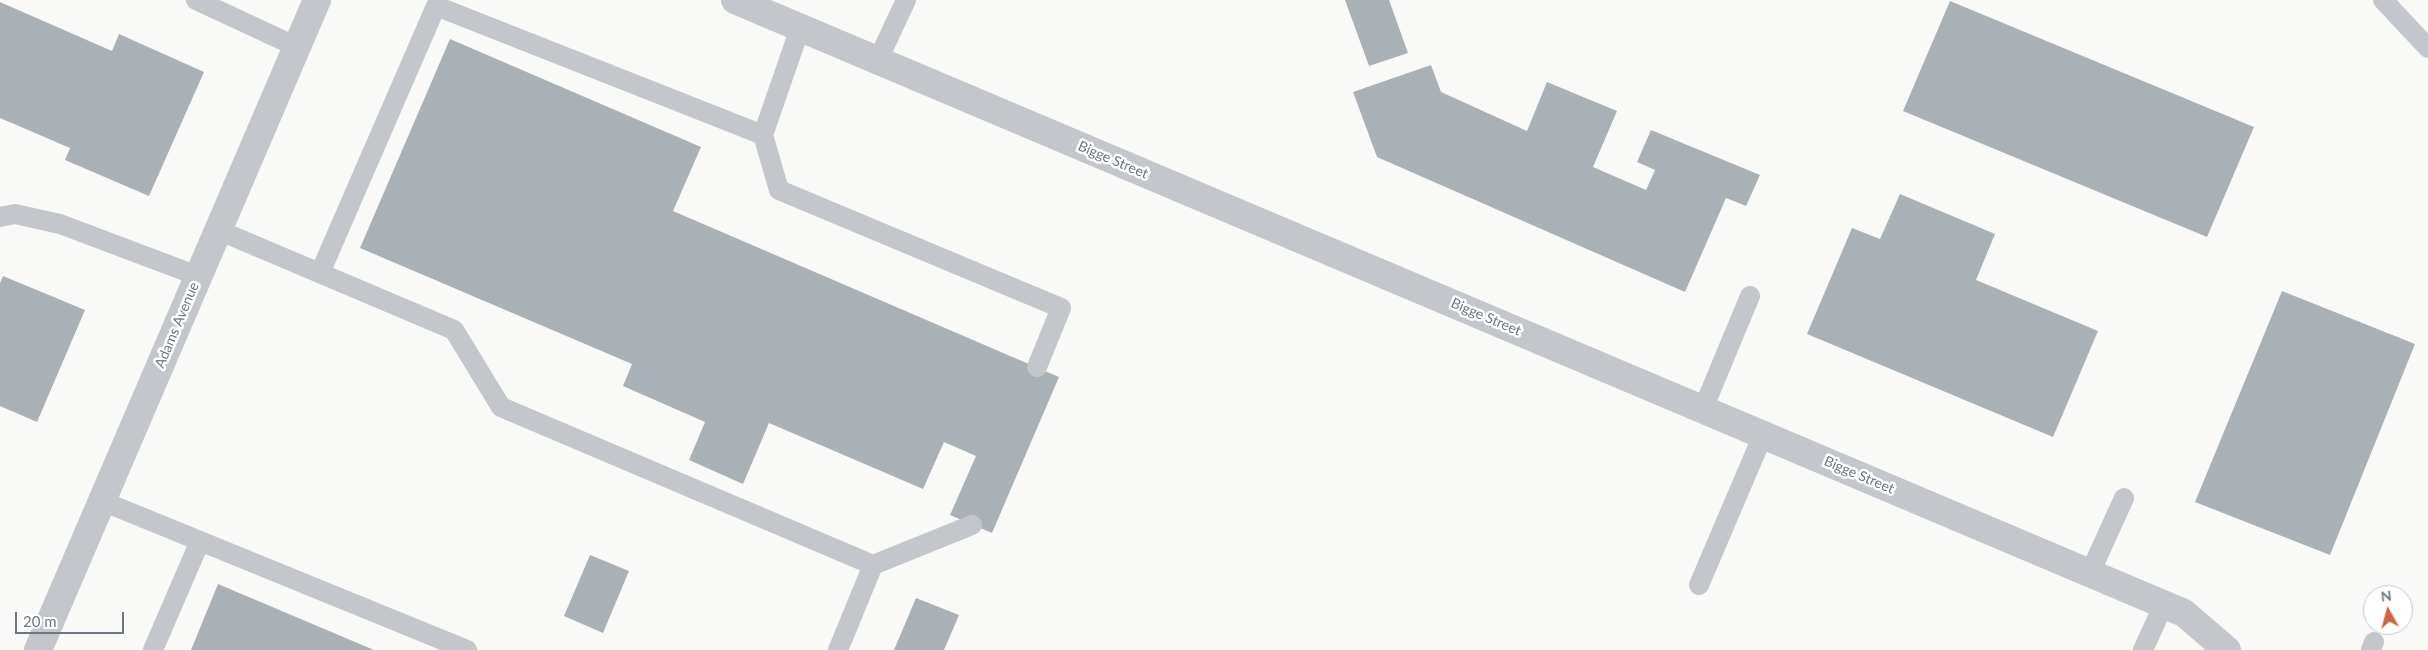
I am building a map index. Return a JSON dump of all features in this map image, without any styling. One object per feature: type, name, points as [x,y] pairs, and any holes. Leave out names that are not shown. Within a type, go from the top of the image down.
[{"type":"street","name":"Adams Avenue","points":[[38,650],[317,0]]},
{"type":"street","name":"Bigge Street","points":[[735,0],[2164,604],[2184,613],[2227,650]]},
{"type":"lane","points":[[196,0],[297,47]]},
{"type":"lane","points":[[878,60],[906,0]]},
{"type":"lane","points":[[2383,0],[2428,48]]},
{"type":"lane","points":[[320,273],[436,6],[763,135]]},
{"type":"lane","points":[[800,28],[763,135],[779,190],[1061,308],[1037,367]]},
{"type":"lane","points":[[0,217],[15,214],[60,224],[198,276]]},
{"type":"lane","points":[[218,230],[454,330],[501,407],[872,564],[972,525]]},
{"type":"lane","points":[[1703,410],[1750,296]]},
{"type":"lane","points":[[1699,585],[1763,435]]},
{"type":"lane","points":[[2090,573],[2124,498]]},
{"type":"lane","points":[[102,501],[467,650]]},
{"type":"lane","points":[[152,650],[200,542]]},
{"type":"lane","points":[[838,650],[872,564]]},
{"type":"lane","points":[[2143,650],[2164,604]]},
{"type":"building","points":[[1345,0],[1389,0],[1408,53],[1369,66]]},
{"type":"building","points":[[1950,1],[2254,127],[2207,237],[1903,111]]},
{"type":"building","points":[[0,2],[112,51],[119,34],[204,72],[149,196],[65,160],[70,148],[0,118]]},
{"type":"building","points":[[450,39],[701,147],[673,211],[1059,377],[992,533],[950,515],[976,456],[944,442],[923,489],[769,423],[743,484],[689,460],[705,422],[623,386],[632,364],[360,248]]},
{"type":"building","points":[[1431,65],[1441,92],[1527,131],[1547,82],[1617,111],[1593,167],[1646,190],[1655,170],[1637,162],[1651,130],[1760,175],[1746,206],[1726,198],[1685,292],[1377,157],[1353,92]]},
{"type":"building","points":[[1900,194],[1995,234],[1976,280],[2098,331],[2053,437],[1807,334],[1852,228],[1880,239]]},
{"type":"building","points":[[3,276],[85,310],[37,422],[0,406],[0,283]]},
{"type":"building","points":[[2282,291],[2415,344],[2330,555],[2195,502]]},
{"type":"building","points":[[590,555],[629,571],[603,633],[564,616]]},
{"type":"building","points":[[218,584],[374,650],[191,650]]},
{"type":"building","points":[[916,598],[959,615],[944,650],[894,650]]}]
